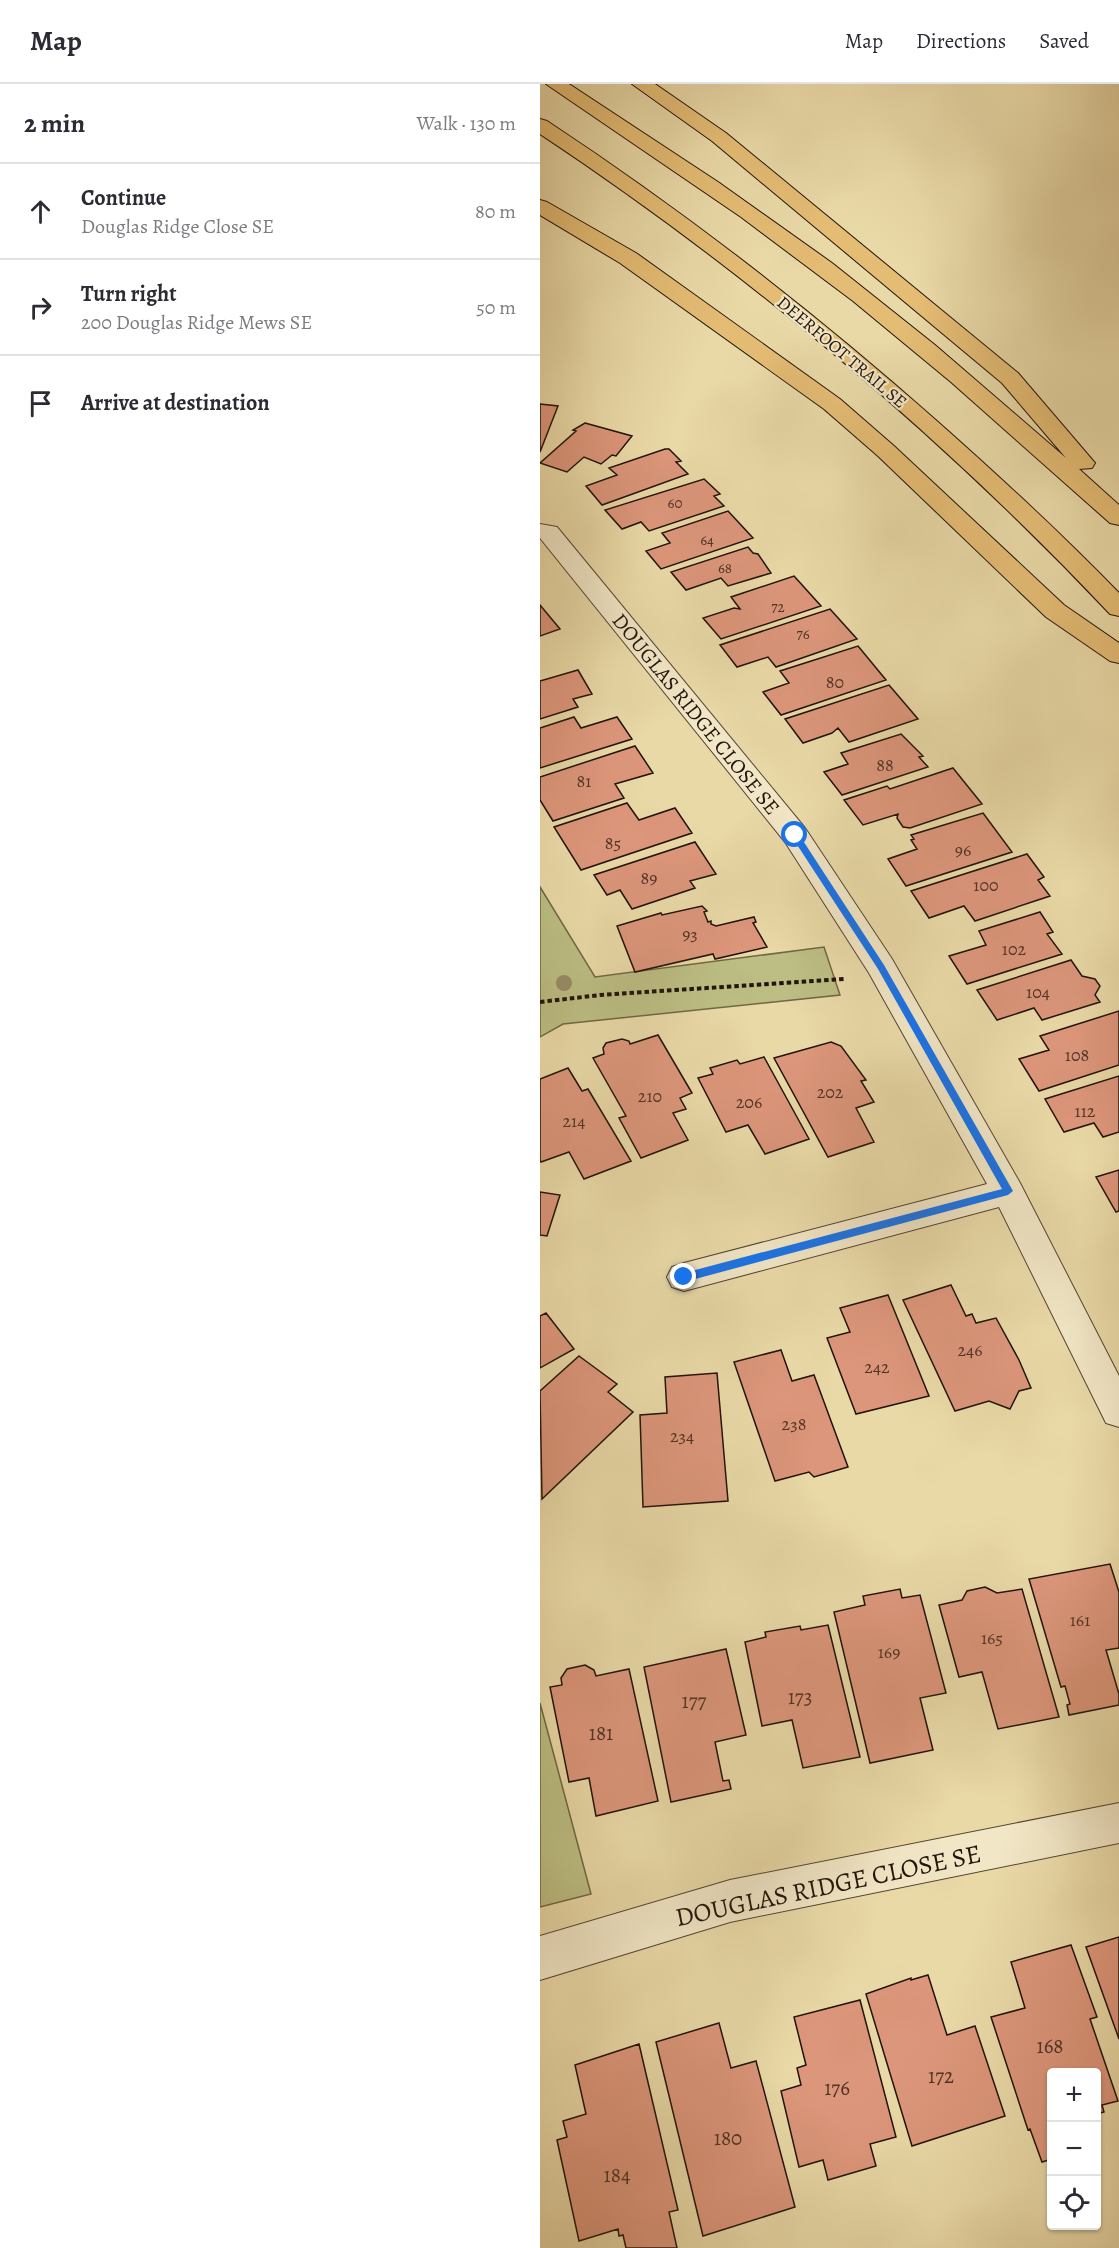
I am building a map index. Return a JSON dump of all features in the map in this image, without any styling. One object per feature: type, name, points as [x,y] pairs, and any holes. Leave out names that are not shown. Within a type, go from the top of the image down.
[{"type":"highway","points":[[556,84],[735,202],[860,295],[967,382],[1119,518]]},
{"type":"highway","points":[[642,84],[719,138],[1010,378],[1119,505]]},
{"type":"highway","name":"DEERFOOT TRAIL SE","points":[[540,126],[683,224],[790,306],[884,385],[994,485],[1082,568],[1119,608]]},
{"type":"highway","points":[[540,206],[628,258],[832,404],[886,451],[1055,611],[1119,655]]},
{"type":"street","name":"DOUGLAS RIDGE CLOSE SE","points":[[540,531],[548,532],[795,835],[881,967],[1008,1191],[1119,1412]]},
{"type":"street","points":[[684,1277],[1008,1191]]},
{"type":"street","name":"DOUGLAS RIDGE CLOSE SE","points":[[540,1958],[730,1901],[1119,1823]]},
{"type":"path","points":[[540,1002],[600,995],[845,979],[881,967]]},
{"type":"green space","points":[[540,887],[595,977],[824,947],[840,995],[563,1024],[540,1037]]},
{"type":"green space","points":[[540,1703],[591,1894],[540,1907]]},
{"type":"building","points":[[540,404],[558,406],[540,452]]},
{"type":"building","points":[[585,423],[632,436],[616,456],[612,455],[601,464],[584,457],[567,472],[540,463],[576,431],[573,430]]},
{"type":"building","points":[[669,449],[681,461],[676,462],[688,474],[602,505],[586,486],[617,475],[609,468]]},
{"type":"building","points":[[704,479],[720,494],[714,496],[724,506],[649,531],[641,522],[622,529],[605,510]]},
{"type":"building","points":[[728,511],[753,538],[661,569],[646,551],[670,543],[662,533]]},
{"type":"building","points":[[748,547],[753,553],[758,554],[771,573],[728,586],[721,578],[686,590],[671,572]]},
{"type":"building","points":[[794,576],[821,606],[721,639],[703,618],[734,608],[740,609],[731,597]]},
{"type":"building","points":[[540,605],[560,629],[540,636]]},
{"type":"building","points":[[830,609],[857,639],[776,667],[768,657],[737,667],[720,645]]},
{"type":"building","points":[[858,646],[886,680],[781,715],[763,692],[789,683],[780,671]]},
{"type":"building","points":[[578,670],[592,694],[573,699],[578,707],[540,719],[540,681]]},
{"type":"building","points":[[889,685],[918,719],[849,742],[838,728],[832,733],[803,743],[785,719]]},
{"type":"building","points":[[574,717],[581,728],[617,717],[632,739],[540,768],[540,728]]},
{"type":"building","points":[[901,734],[923,756],[919,757],[928,767],[842,795],[824,772],[848,764],[841,753]]},
{"type":"building","points":[[635,746],[653,773],[615,784],[624,798],[553,821],[540,800],[540,777]]},
{"type":"building","points":[[953,768],[982,804],[910,828],[903,827],[897,818],[898,814],[863,825],[844,800],[887,786],[890,789]]},
{"type":"building","points":[[627,803],[639,820],[675,808],[692,833],[581,870],[554,827]]},
{"type":"building","points":[[983,813],[1012,852],[906,886],[888,859],[917,849],[911,840],[914,839],[911,835]]},
{"type":"building","points":[[695,842],[716,874],[690,881],[695,888],[632,909],[620,890],[607,895],[594,875]]},
{"type":"building","points":[[1027,854],[1044,877],[1038,880],[1050,896],[975,921],[964,906],[929,918],[911,891]]},
{"type":"building","points":[[702,906],[707,911],[704,912],[708,922],[711,921],[711,924],[716,926],[754,917],[756,922],[753,923],[767,947],[715,959],[713,954],[635,972],[617,926],[661,913],[662,915]]},
{"type":"building","points":[[1040,912],[1053,932],[1047,934],[1062,954],[967,984],[949,956],[986,945],[979,931]]},
{"type":"building","points":[[1071,960],[1082,976],[1095,979],[1100,986],[1095,995],[1100,1002],[1042,1020],[1034,1008],[997,1020],[977,990]]},
{"type":"building","points":[[1119,1011],[1119,1065],[1039,1091],[1019,1059],[1049,1050],[1040,1036]]},
{"type":"building","points":[[658,1035],[692,1093],[680,1098],[686,1109],[673,1113],[688,1140],[641,1158],[619,1118],[626,1116],[593,1058],[604,1054],[603,1048],[606,1043],[622,1039],[629,1041],[630,1044]]},
{"type":"building","points":[[831,1042],[841,1046],[866,1080],[861,1081],[874,1102],[856,1108],[874,1142],[828,1157],[774,1058]]},
{"type":"building","points":[[764,1057],[809,1139],[765,1154],[748,1125],[726,1132],[698,1078],[713,1074],[710,1068],[737,1060],[740,1064]]},
{"type":"building","points":[[568,1068],[582,1091],[588,1089],[631,1161],[584,1179],[569,1152],[541,1162],[540,1079]]},
{"type":"building","points":[[1119,1076],[1119,1132],[1103,1137],[1094,1123],[1064,1132],[1045,1099]]},
{"type":"building","points":[[1119,1170],[1119,1211],[1116,1212],[1096,1177]]},
{"type":"building","points":[[540,1192],[560,1195],[547,1236],[540,1235]]},
{"type":"building","points":[[951,1285],[966,1316],[972,1314],[976,1323],[996,1318],[1019,1360],[1031,1388],[1019,1391],[1010,1409],[989,1401],[955,1411],[903,1300]]},
{"type":"building","points":[[888,1295],[929,1396],[856,1414],[827,1338],[850,1332],[840,1308]]},
{"type":"building","points":[[546,1313],[574,1349],[540,1368],[540,1316]]},
{"type":"building","points":[[781,1350],[792,1381],[814,1375],[848,1467],[814,1477],[809,1472],[775,1481],[734,1362]]},
{"type":"building","points":[[579,1356],[617,1384],[608,1392],[633,1412],[542,1499],[540,1391]]},
{"type":"building","points":[[717,1373],[728,1501],[643,1507],[640,1415],[667,1413],[665,1377]]},
{"type":"building","points":[[1110,1564],[1119,1592],[1119,1648],[1106,1650],[1119,1694],[1119,1705],[1069,1715],[1067,1705],[1070,1704],[1065,1686],[1061,1687],[1029,1579]]},
{"type":"building","points":[[985,1587],[997,1593],[1022,1589],[1059,1717],[998,1729],[982,1672],[959,1677],[939,1605],[962,1600],[967,1591]]},
{"type":"building","points":[[900,1589],[902,1598],[920,1595],[946,1693],[920,1698],[933,1750],[870,1763],[834,1612],[865,1605],[863,1596]]},
{"type":"building","points":[[828,1625],[860,1757],[803,1768],[792,1720],[762,1726],[745,1642],[766,1637],[765,1632],[800,1626],[801,1630]]},
{"type":"building","points":[[726,1649],[746,1735],[715,1742],[723,1781],[729,1780],[731,1789],[671,1802],[644,1667]]},
{"type":"building","points":[[585,1665],[594,1670],[596,1676],[629,1669],[658,1801],[596,1816],[589,1778],[569,1782],[550,1687],[562,1685],[561,1678],[567,1669]]},
{"type":"building","points":[[1119,1937],[1119,2039],[1086,1947]]},
{"type":"building","points":[[1071,1945],[1097,2017],[1090,2019],[1118,2101],[1102,2105],[1104,2112],[1101,2113],[1101,2068],[1047,2068],[1047,2160],[1042,2162],[1030,2129],[1028,2130],[991,2017],[1025,2008],[1011,1962]]},
{"type":"building","points":[[928,1975],[947,2035],[975,2026],[1005,2116],[912,2146],[866,1994],[911,1978],[911,1980]]},
{"type":"building","points":[[860,2000],[896,2137],[870,2144],[876,2166],[828,2180],[823,2160],[799,2167],[781,2091],[801,2085],[797,2068],[806,2065],[794,2017]]},
{"type":"building","points":[[719,2023],[731,2068],[756,2061],[795,2207],[703,2236],[656,2042]]},
{"type":"building","points":[[639,2044],[678,2210],[669,2212],[677,2248],[626,2248],[623,2235],[619,2236],[618,2229],[579,2241],[557,2140],[567,2137],[563,2121],[586,2114],[575,2065]]},
{"type":"route","points":[[684,1277],[1008,1191],[881,967],[795,835]]}]
